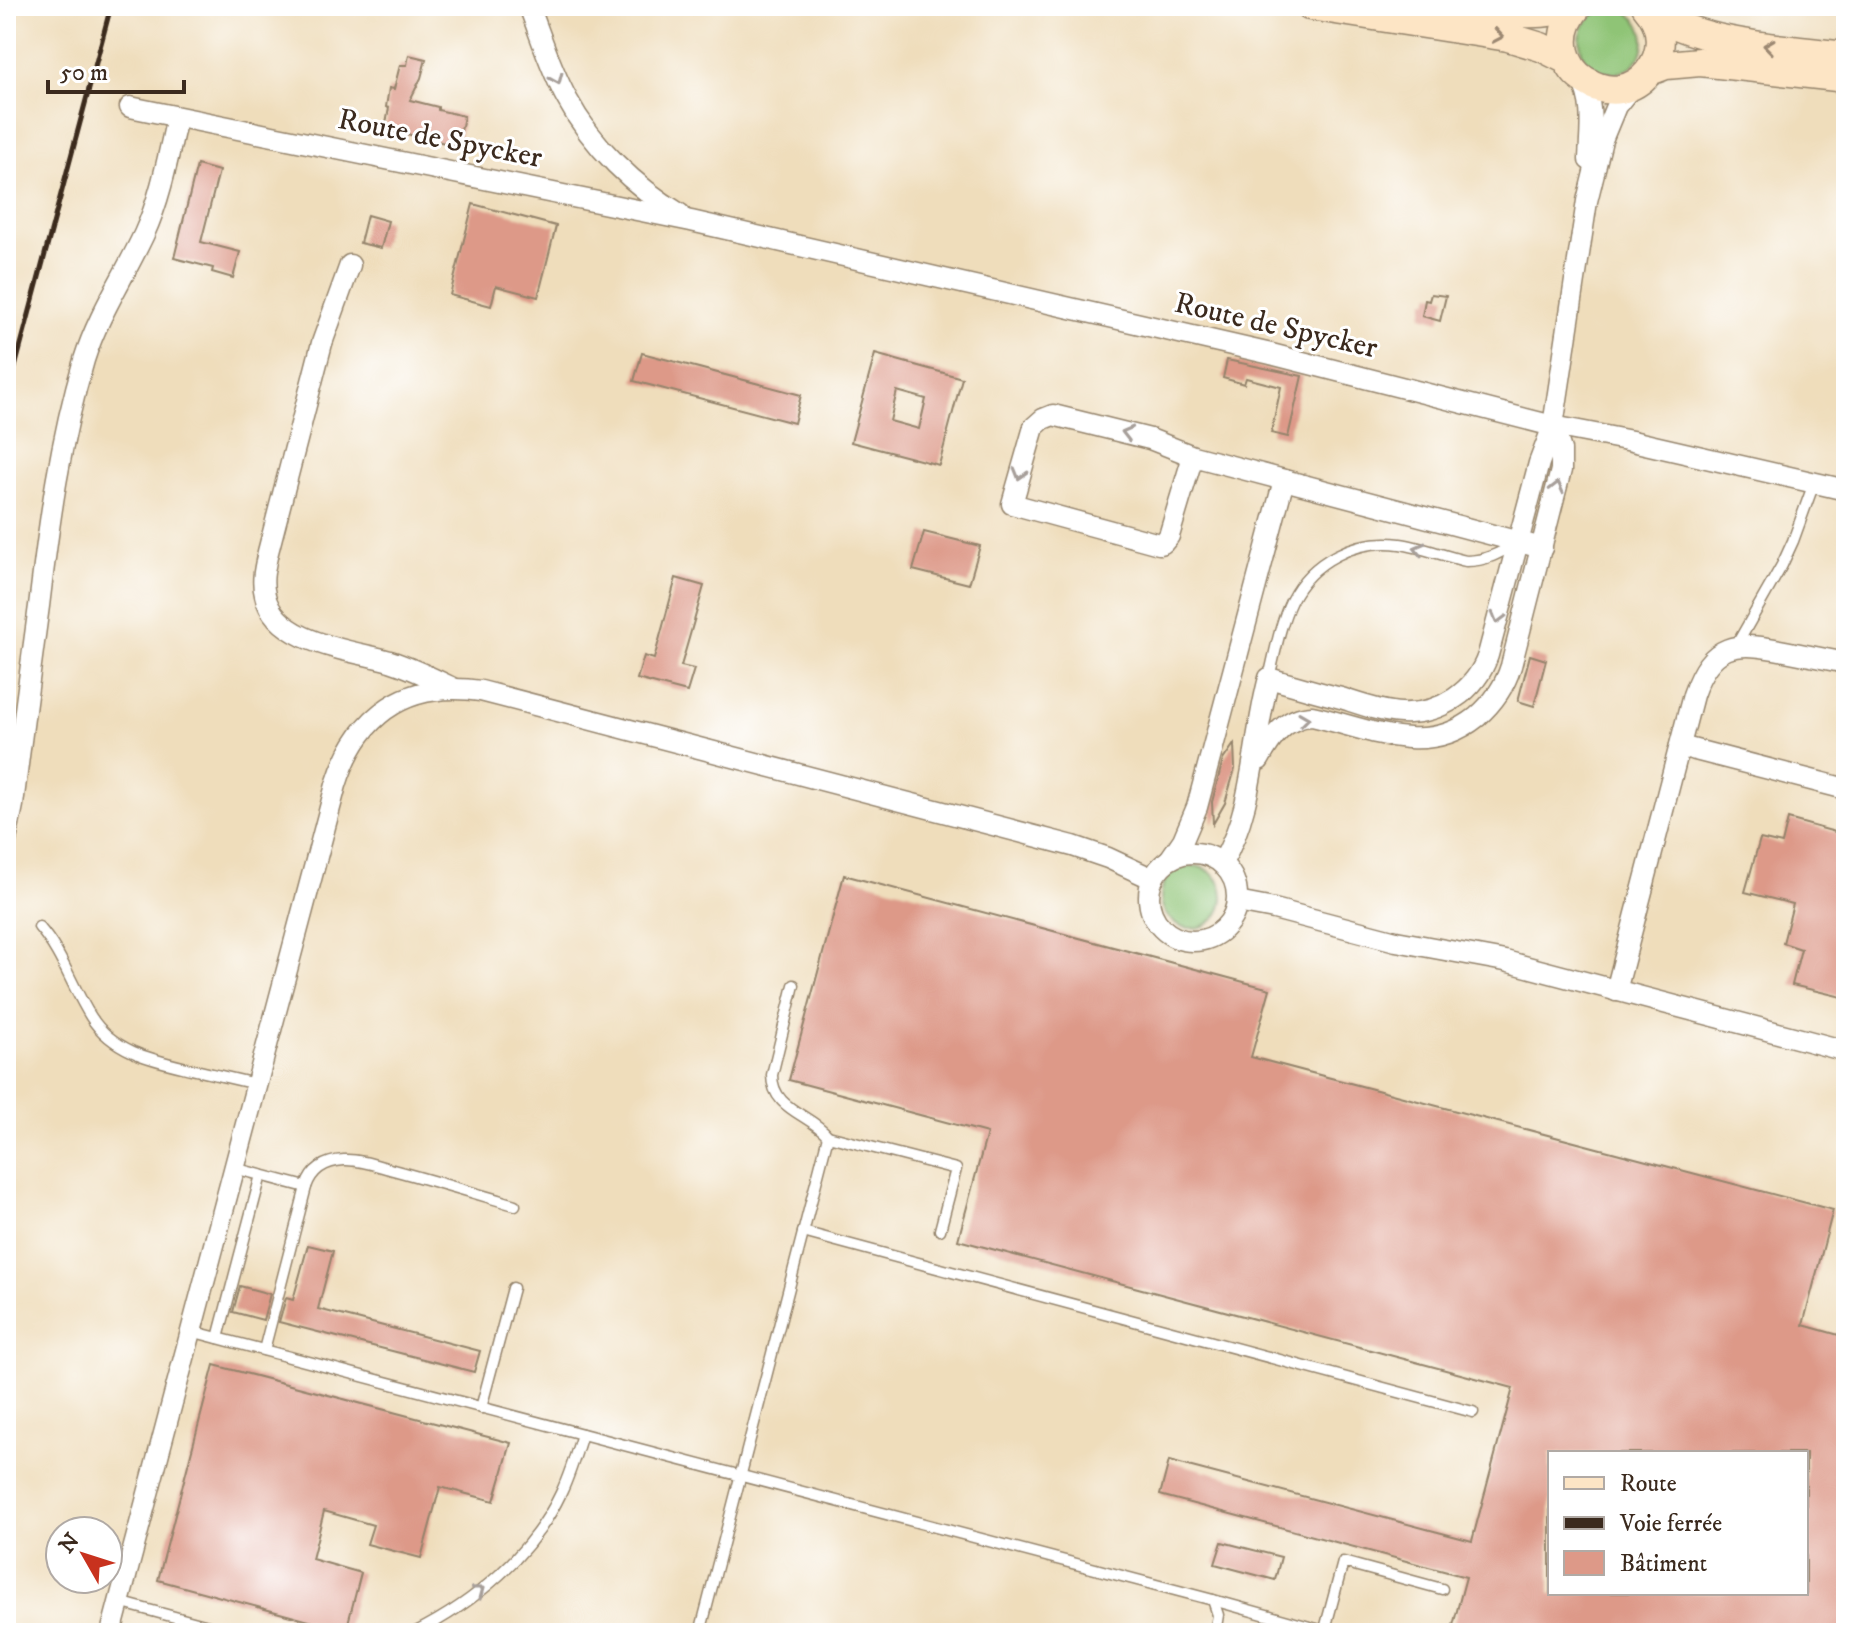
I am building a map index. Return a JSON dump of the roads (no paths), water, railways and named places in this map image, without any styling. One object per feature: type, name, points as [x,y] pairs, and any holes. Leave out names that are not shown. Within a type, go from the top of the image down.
[{"type":"main road","points":[[1310,6],[1508,37],[1541,47],[1590,84],[1606,89],[1617,89],[1666,65],[1700,62],[1846,78]]},
{"type":"main road","points":[[1458,6],[1544,13],[1576,6]]},
{"type":"main road","points":[[1574,69],[1564,45],[1565,29],[1576,6]]},
{"type":"main road","points":[[1641,78],[1656,62],[1660,46],[1659,29],[1649,10]]},
{"type":"main road","points":[[1649,10],[1676,26],[1722,39],[1846,56]]},
{"type":"street","name":"Route de Spycker","points":[[529,6],[561,88],[586,129],[644,189],[691,221]]},
{"type":"street","points":[[1217,860],[1237,835],[1253,772],[1269,678],[1399,713],[1428,711],[1448,702],[1471,685],[1485,664],[1539,463],[1553,426],[1587,201],[1591,109],[1588,94],[1574,69]]},
{"type":"street","points":[[1587,201],[1608,122],[1616,106],[1641,78]]},
{"type":"street","name":"Route de Spycker","points":[[130,107],[691,221],[1256,351],[1553,426],[1846,490]]},
{"type":"street","points":[[6,840],[52,499],[65,434],[93,336],[156,205],[177,117]]},
{"type":"street","points":[[350,265],[322,343],[268,552],[264,574],[265,595],[272,612],[301,637],[402,665],[453,688]]},
{"type":"street","points":[[1193,456],[1169,536],[1163,543],[1012,504],[1034,427],[1047,416],[1059,416],[1150,439],[1193,456],[1542,548]]},
{"type":"street","points":[[1253,772],[1273,737],[1298,718],[1312,716],[1410,740],[1428,739],[1461,728],[1476,718],[1495,698],[1509,674],[1562,464],[1553,426]]},
{"type":"street","points":[[1197,807],[1200,831],[1217,860],[1233,878],[1237,902],[1231,920],[1218,934],[1200,941],[1181,940],[1164,931],[1153,916],[1149,897],[1153,879],[1183,840],[1197,807],[1284,480]]},
{"type":"street","points":[[1616,991],[1699,679],[1717,657],[1736,646],[1759,646],[1846,663]]},
{"type":"street","points":[[111,1633],[336,785],[346,756],[366,726],[388,707],[423,692],[453,688],[481,691],[1073,846],[1153,879]]},
{"type":"street","points":[[1680,746],[1846,789]]},
{"type":"street","points":[[1170,859],[1198,853],[1217,860]]},
{"type":"street","points":[[1237,902],[1396,941],[1505,961],[1846,1051]]},
{"type":"lane","points":[[1736,646],[1782,565],[1814,483]]},
{"type":"lane","points":[[1269,678],[1291,601],[1304,581],[1333,557],[1356,547],[1393,543],[1473,561],[1496,555],[1519,542]]},
{"type":"lane","points":[[39,927],[53,945],[91,1018],[109,1038],[139,1055],[256,1084]]},
{"type":"lane","points":[[794,985],[772,1081],[776,1092],[789,1108],[816,1124],[828,1136],[956,1169],[940,1230]]},
{"type":"lane","points":[[700,1633],[828,1136]]},
{"type":"lane","points":[[264,1350],[306,1187],[311,1174],[320,1167],[351,1160],[515,1205]]},
{"type":"lane","points":[[234,1168],[306,1187]]},
{"type":"lane","points":[[218,1338],[261,1175]]},
{"type":"lane","points":[[803,1232],[1473,1412]]},
{"type":"lane","points":[[481,1408],[513,1288]]},
{"type":"lane","points":[[191,1331],[1213,1600],[1324,1632],[1343,1562],[1442,1589]]},
{"type":"lane","points":[[414,1633],[491,1582],[527,1547],[560,1495],[582,1434]]},
{"type":"lane","points":[[1213,1600],[1218,1615],[1215,1633]]},
{"type":"lane","points":[[119,1602],[234,1633]]},
{"type":"railway","points":[[6,401],[111,6]]}]
